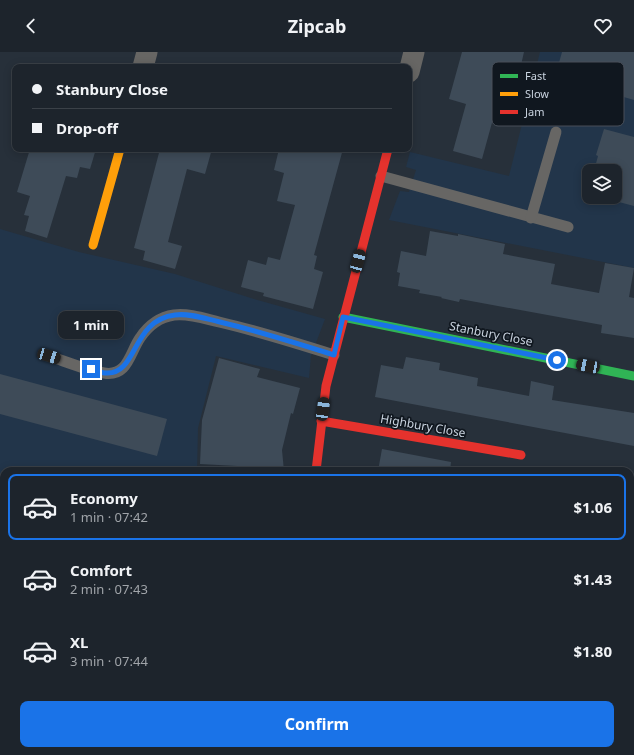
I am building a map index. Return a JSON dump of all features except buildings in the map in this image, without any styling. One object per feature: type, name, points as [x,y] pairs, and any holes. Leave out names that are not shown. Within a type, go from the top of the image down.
[{"type":"street","points":[[144,64],[147,52]]},
{"type":"street","points":[[411,64],[414,52]]},
{"type":"street","points":[[93,245],[119,152]]},
{"type":"street","points":[[316,467],[326,386],[381,176],[384,152]]},
{"type":"street","name":"Stanbury Close","points":[[343,317],[634,376]]},
{"type":"street","name":"Highbury Close","points":[[322,421],[521,455]]},
{"type":"lane","points":[[531,218],[556,132]]},
{"type":"lane","points":[[381,176],[568,227]]},
{"type":"lane","points":[[49,356],[105,373],[116,372],[123,369],[129,361],[139,338],[148,328],[162,318],[176,315],[200,317],[334,355]]},
{"type":"shaded area","points":[[540,52],[634,52],[634,268],[389,220],[400,191],[409,192],[416,170],[406,167],[410,152],[509,176],[522,126],[624,126],[624,62],[538,62]]},
{"type":"shaded area","points":[[0,229],[79,252],[175,274],[254,299],[325,319],[311,356],[309,378],[216,356],[198,428],[197,467],[0,467]]},
{"type":"traffic: fast","points":[[343,317],[634,376]]},
{"type":"traffic: slow","points":[[93,245],[119,152]]},
{"type":"traffic: jam","points":[[316,467],[326,386],[387,152]]},
{"type":"traffic: jam","points":[[321,421],[521,455]]},
{"type":"route","points":[[91,369],[105,373],[116,372],[123,369],[129,361],[139,338],[148,328],[162,318],[176,315],[200,317],[334,355],[343,317],[557,360]]}]
